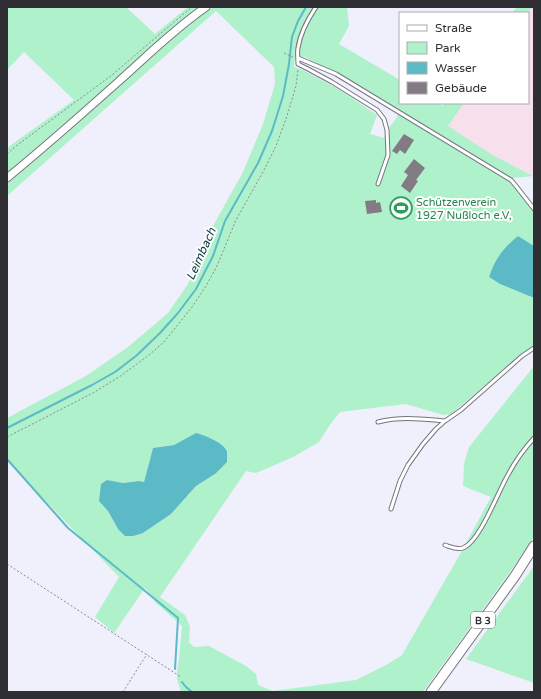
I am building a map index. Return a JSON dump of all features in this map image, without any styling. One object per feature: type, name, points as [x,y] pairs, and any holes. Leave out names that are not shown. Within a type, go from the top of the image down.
[{"type":"main road","name":"B 3","points":[[431,692],[515,576],[534,546]]},
{"type":"street","points":[[7,178],[45,147],[195,14],[206,7]]},
{"type":"lane","points":[[316,7],[311,14],[301,37],[298,48],[298,64],[332,82],[377,110],[384,119],[387,130],[388,155],[378,184]]},
{"type":"lane","points":[[298,58],[336,74],[511,180],[534,209]]},
{"type":"lane","points":[[391,509],[400,482],[408,465],[436,429],[444,421],[461,410],[522,356],[534,348]]},
{"type":"lane","points":[[378,422],[400,418],[444,421]]},
{"type":"lane","points":[[445,545],[462,548],[469,544],[475,537],[508,474],[522,452],[534,438]]},
{"type":"path","points":[[7,154],[112,75],[192,7]]},
{"type":"path","points":[[284,53],[292,57]]},
{"type":"path","points":[[7,437],[93,393],[122,375],[164,342],[192,307],[217,266],[236,220],[276,146],[296,86],[298,64]]},
{"type":"path","points":[[7,564],[182,677]]},
{"type":"path","points":[[123,692],[147,654]]},
{"type":"shaded area","points":[[532,7],[534,7],[534,176],[491,154],[448,126],[463,104],[529,104],[529,12]]},
{"type":"green space","points":[[7,7],[126,7],[155,34],[188,7],[198,7],[167,32],[111,83],[7,173],[7,149],[74,100],[24,52],[7,70]]},
{"type":"green space","points":[[212,7],[347,7],[349,26],[339,44],[399,79],[399,104],[440,104],[443,106],[444,104],[463,104],[448,126],[491,154],[533,176],[513,178],[534,211],[534,246],[518,236],[489,277],[500,284],[534,298],[534,346],[451,414],[443,415],[406,404],[340,412],[319,442],[293,457],[256,473],[246,471],[160,597],[185,615],[190,627],[189,642],[194,647],[209,646],[246,666],[256,674],[258,685],[273,691],[356,680],[388,664],[402,655],[491,497],[463,486],[464,464],[469,447],[534,366],[534,537],[423,692],[181,692],[177,679],[177,671],[182,626],[156,603],[145,588],[114,633],[95,617],[119,577],[7,461],[7,418],[86,376],[128,347],[168,313],[188,284],[213,226],[243,172],[263,124],[275,84],[274,67],[216,11],[7,196],[7,184],[66,134],[166,44]],"holes":[[[295,56],[305,57],[400,111],[384,138],[370,134],[377,115],[340,90],[303,70],[294,67]],[[196,433],[215,474],[196,486],[171,514],[143,533],[118,529],[108,511],[107,480],[123,483],[139,481],[144,482],[153,448],[174,445]]]},
{"type":"green space","points":[[517,7],[532,7],[529,12],[513,12]]},
{"type":"green space","points":[[534,566],[534,683],[466,659]]},
{"type":"water","points":[[518,236],[534,246],[534,298],[500,284],[489,277],[500,254]]},
{"type":"water","points":[[196,433],[209,438],[222,446],[227,452],[227,462],[215,474],[196,486],[171,514],[143,533],[133,536],[125,536],[118,529],[108,511],[99,501],[101,484],[107,480],[123,483],[139,481],[144,482],[153,448],[174,445]]},
{"type":"building","points":[[404,134],[414,140],[405,154],[400,150],[397,154],[392,151]]},
{"type":"building","points":[[414,159],[425,168],[416,180],[418,181],[410,193],[401,186],[408,175],[404,172]]},
{"type":"building","points":[[376,200],[376,203],[380,202],[382,212],[367,214],[365,201]]},
{"type":"waterway","name":"Leimbach","points":[[7,428],[115,372],[136,356],[160,333],[178,313],[196,289],[213,256],[225,221],[258,163],[272,131],[283,96],[292,37],[298,21],[306,7]]},
{"type":"waterway","points":[[7,459],[68,528],[178,618],[175,669]]},
{"type":"waterway","points":[[182,682],[192,692]]},
{"type":"place","name":"Schützenverein 1927 Nußloch e.V,","points":[[401,208]]}]
